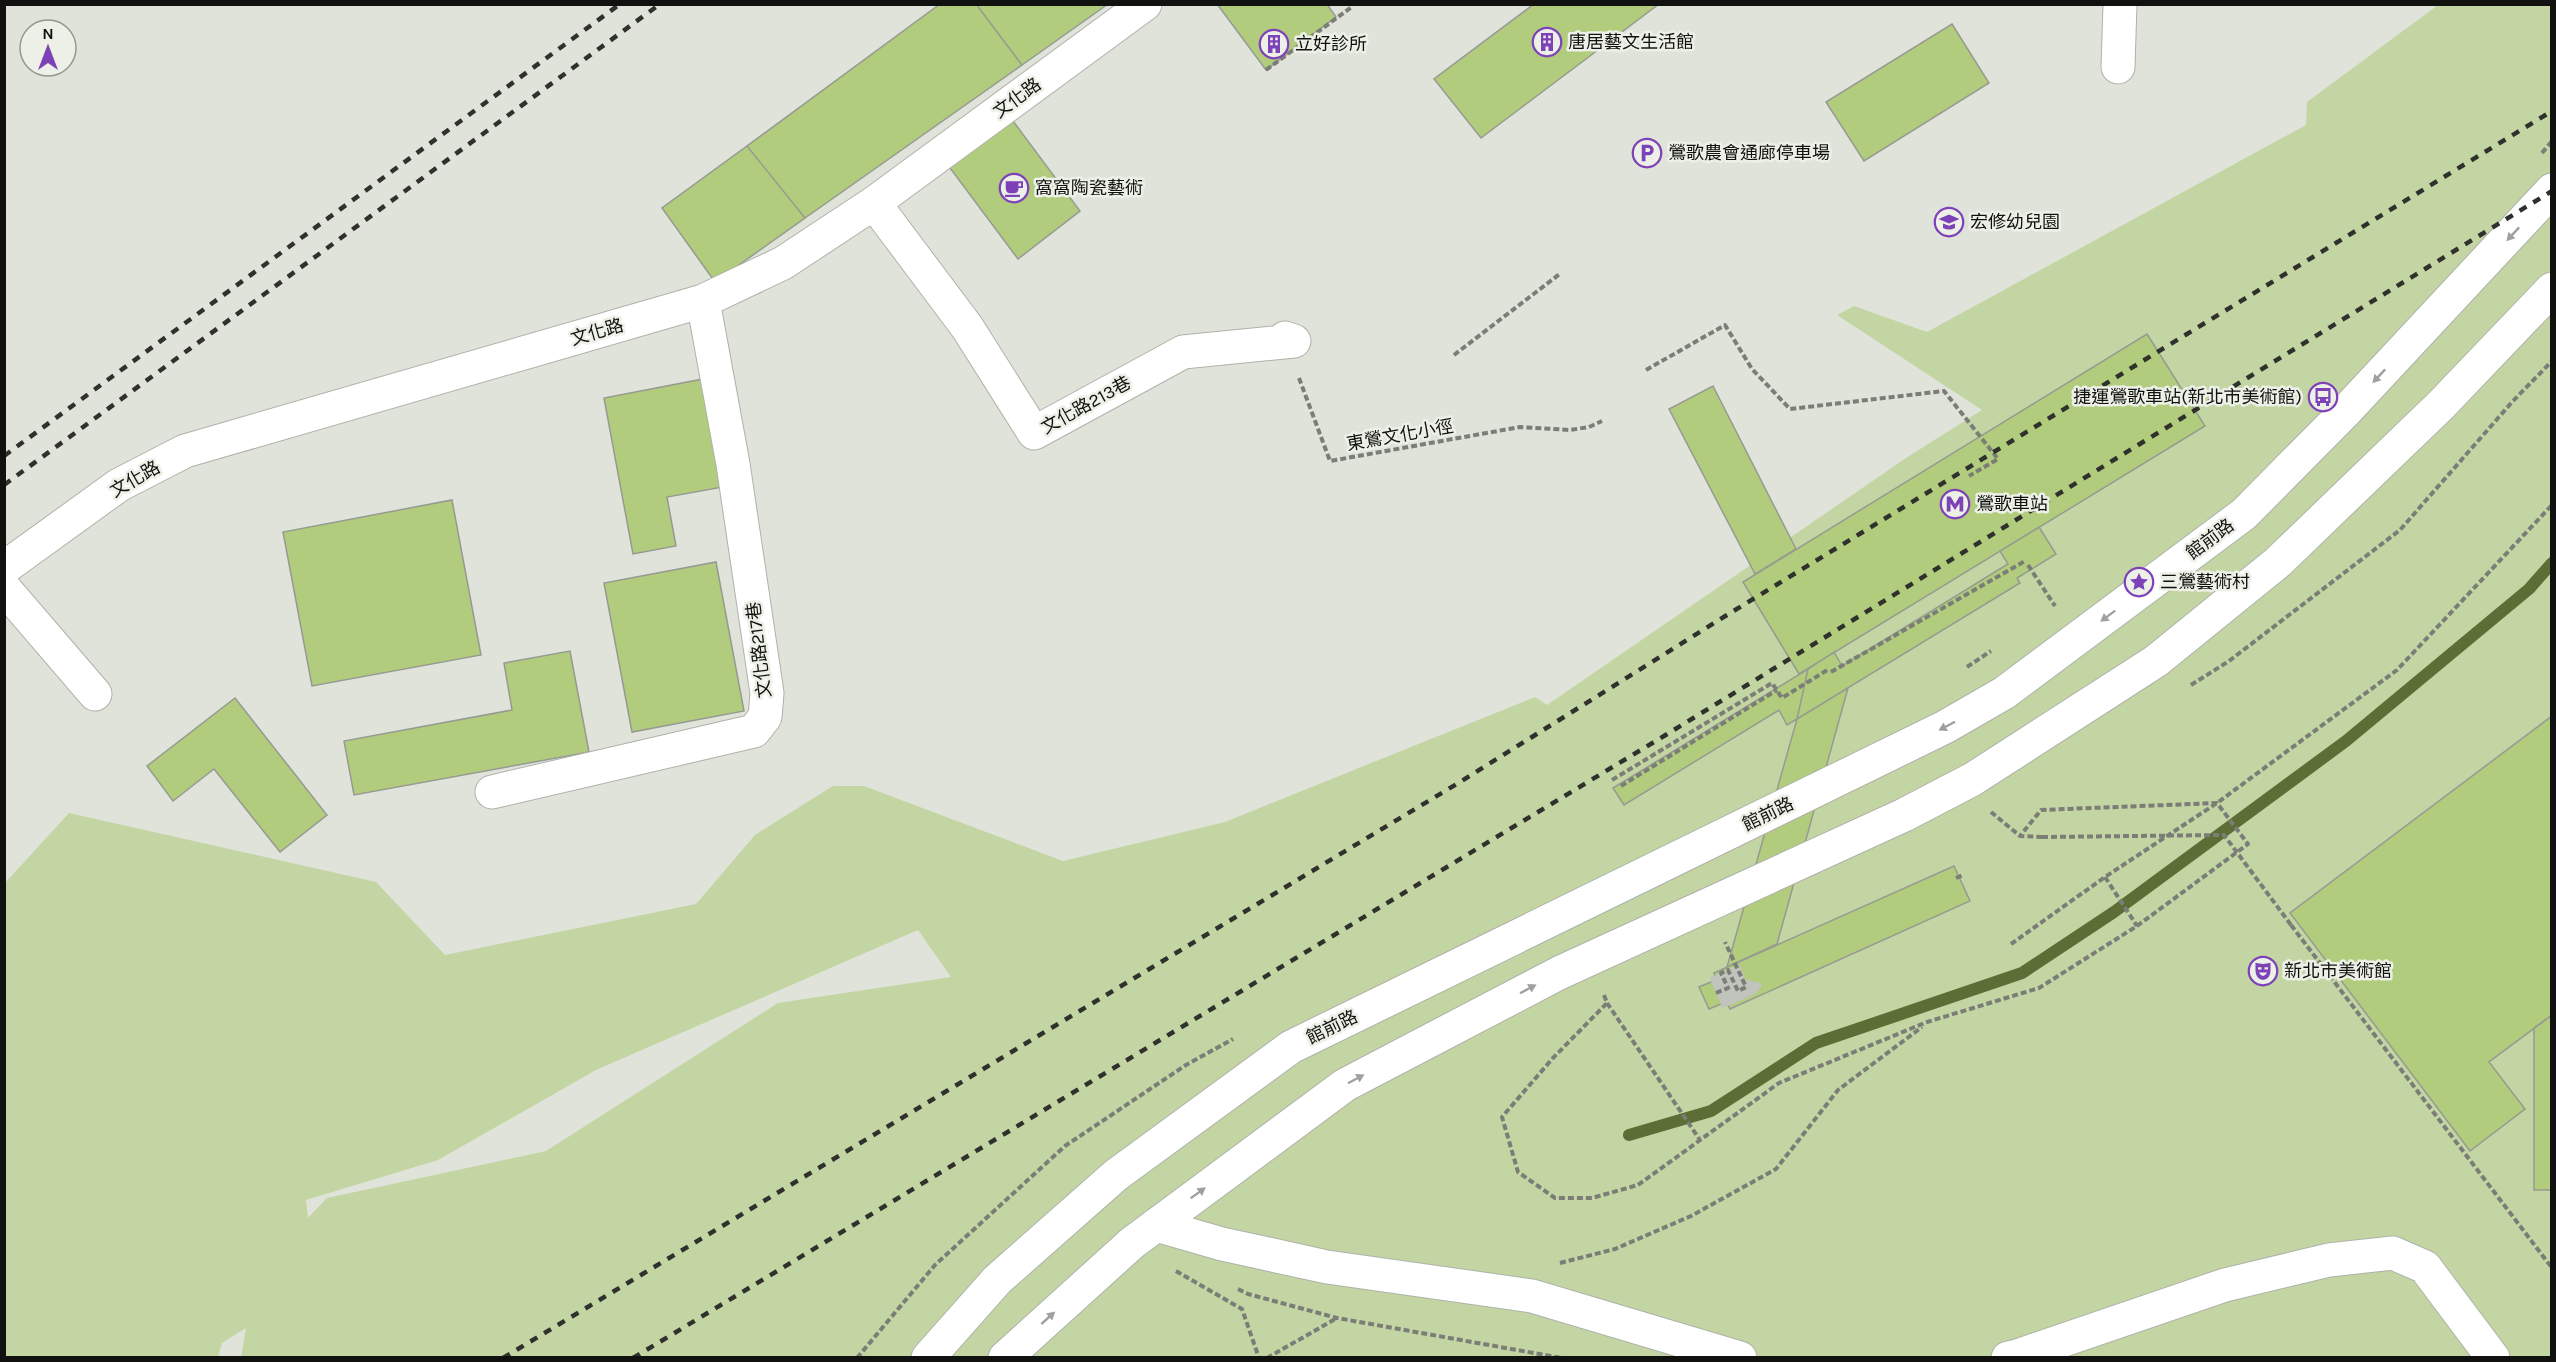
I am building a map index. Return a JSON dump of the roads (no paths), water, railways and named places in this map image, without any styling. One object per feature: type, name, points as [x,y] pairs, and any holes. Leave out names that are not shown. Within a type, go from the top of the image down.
[{"type":"street","name":"文化路","points":[[4,568],[118,485],[185,451],[703,301],[783,263],[874,203],[1145,4]]},
{"type":"street","points":[[2118,67],[2120,4]]},
{"type":"street","name":"館前路","points":[[928,1358],[997,1280],[1116,1175],[1291,1047],[1945,727],[2004,693],[2244,514],[2345,412],[2552,190]]},
{"type":"street","name":"文化路213巷","points":[[874,203],[968,327],[1034,433],[1183,352],[1294,341],[1285,338]]},
{"type":"street","points":[[1160,1239],[1345,1084],[1559,973],[1904,815],[1973,779],[2156,661],[2278,562],[2441,405],[2552,289]]},
{"type":"street","name":"文化路217巷","points":[[492,792],[754,731],[765,717],[767,693],[733,464],[703,301]]},
{"type":"street","points":[[4,588],[95,694]]},
{"type":"street","points":[[1005,1358],[1132,1243],[1192,1234],[1222,1244],[1328,1267],[1532,1296],[1740,1358]]},
{"type":"street","points":[[2008,1358],[2225,1285],[2329,1260],[2393,1253],[2425,1268],[2493,1358]]},
{"type":"waterway","points":[[1629,1135],[1711,1111],[1816,1043],[2022,973],[2114,912],[2346,741],[2529,589],[2552,563]]},
{"type":"tunnel","points":[[1716,993],[1746,980],[1748,971]]},
{"type":"railway","points":[[4,456],[620,4]]},
{"type":"railway","points":[[4,485],[660,4]]},
{"type":"railway","points":[[503,1358],[1460,782],[1727,615],[2552,111]]},
{"type":"railway","points":[[633,1358],[1664,736],[2552,191]]},
{"type":"place","name":"唐居藝文生活館","points":[[1547,42]]},
{"type":"place","name":"立好診所","points":[[1274,44]]},
{"type":"place","name":"鶯歌農會通廊停車場","points":[[1647,153]]},
{"type":"place","name":"窩窩陶瓷藝術","points":[[1014,188]]},
{"type":"place","name":"宏修幼兒園","points":[[1949,222]]},
{"type":"place","name":"捷運鶯歌車站(新北市美術館)","points":[[2323,397]]},
{"type":"place","name":"鶯歌車站","points":[[1955,504]]},
{"type":"place","name":"三鶯藝術村","points":[[2139,582]]},
{"type":"place","name":"新北市美術館","points":[[2263,971]]}]
